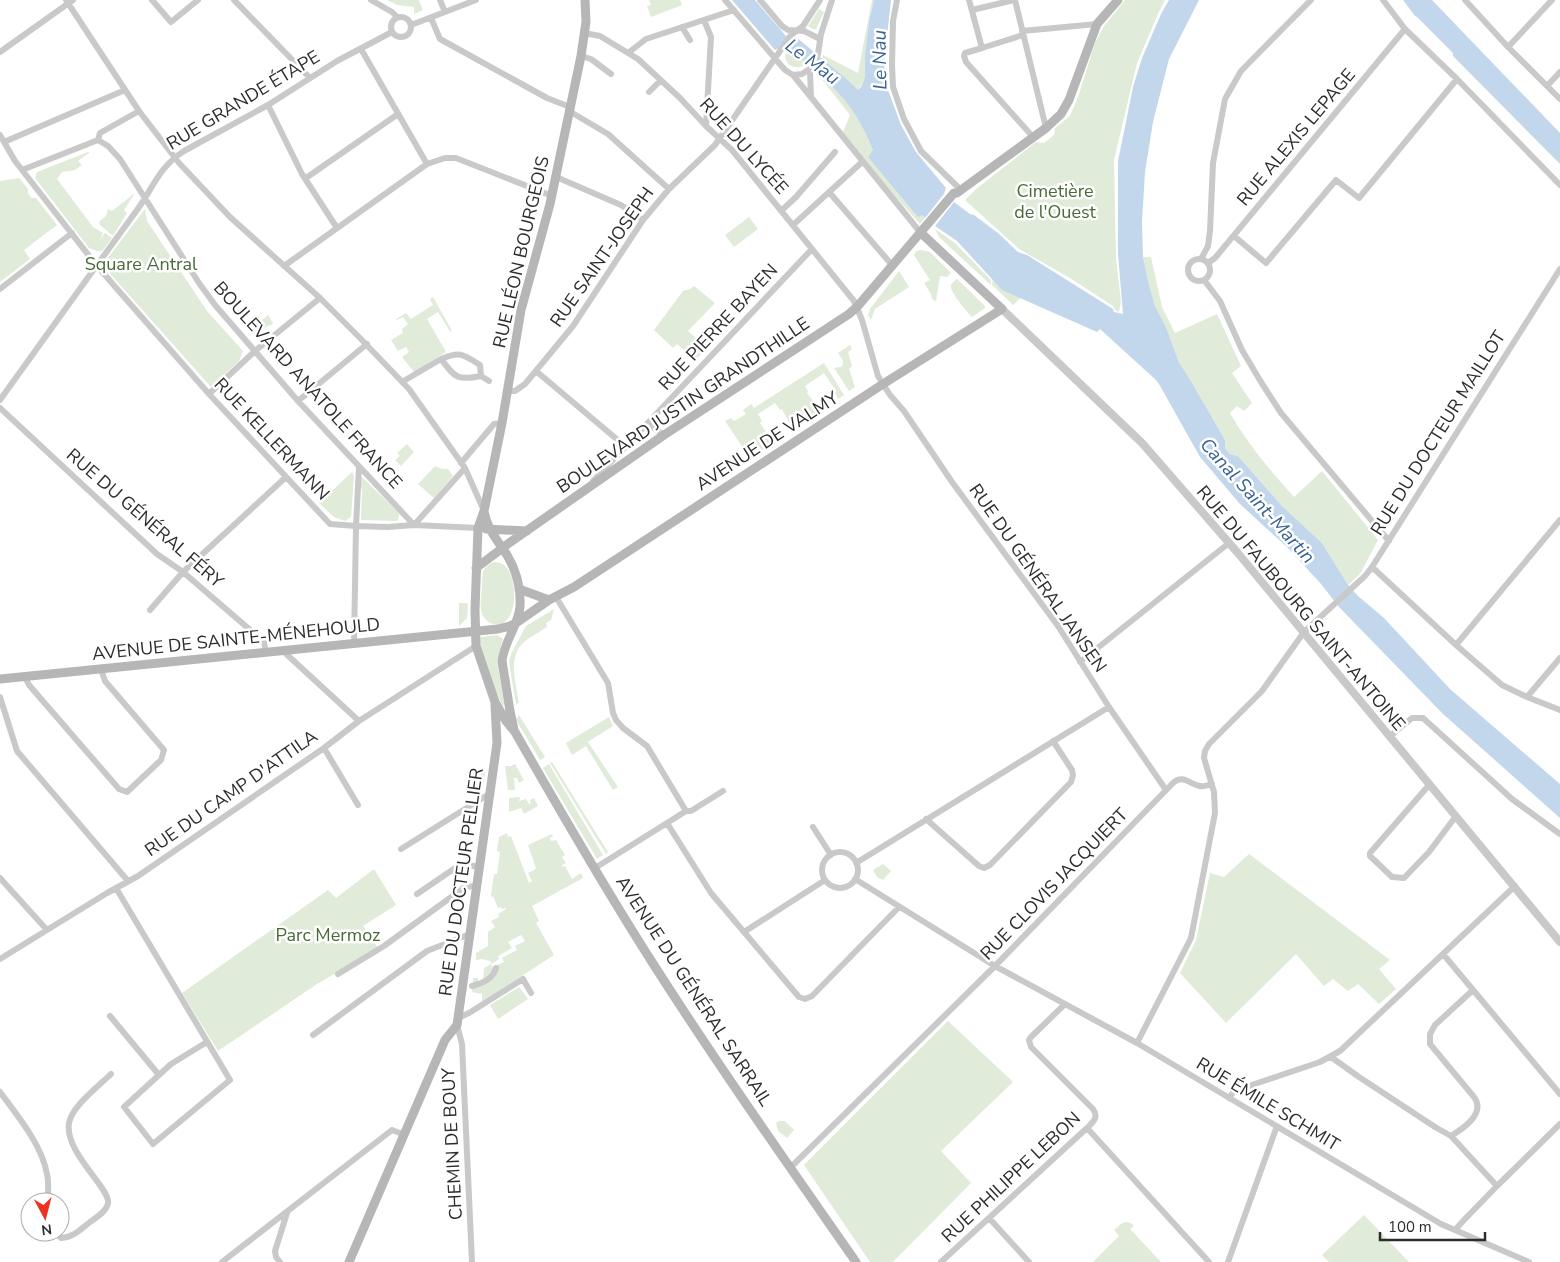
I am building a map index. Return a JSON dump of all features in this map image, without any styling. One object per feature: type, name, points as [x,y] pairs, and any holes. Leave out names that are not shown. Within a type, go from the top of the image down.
[{"type":"main road","name":"RUE LÉON BOURGEOIS","points":[[495,702],[476,646],[474,632],[478,528],[484,511],[502,423],[522,310],[552,196],[581,56],[586,12],[585,0]]},
{"type":"main road","points":[[1097,24],[1118,0]]},
{"type":"main road","name":"BOULEVARD JUSTIN GRANDTHILLE","points":[[476,568],[664,434],[857,307],[922,229],[957,192],[1046,128],[1061,114],[1069,100],[1097,24]]},
{"type":"main road","points":[[922,229],[1002,308]]},
{"type":"main road","name":"AVENUE DE VALMY","points":[[516,623],[1002,308]]},
{"type":"main road","name":"RUE LÉON BOURGEOIS","points":[[484,511],[489,529],[506,546],[519,589],[520,609],[502,661],[506,716]]},
{"type":"main road","points":[[478,528],[527,530]]},
{"type":"main road","points":[[492,555],[508,557]]},
{"type":"main road","points":[[519,589],[553,598]]},
{"type":"main road","name":"AVENUE DE SAINTE-MÉNEHOULD","points":[[0,679],[474,632],[503,628],[516,623]]},
{"type":"main road","points":[[495,702],[506,716]]},
{"type":"main road","name":"RUE DU DOCTEUR PELLIER","points":[[458,1021],[496,743],[495,702]]},
{"type":"main road","name":"AVENUE DU GÉNÉRAL SARRAIL","points":[[506,716],[595,868],[666,983],[790,1168],[856,1262]]},
{"type":"main road","name":"RUE DU DOCTEUR PELLIER","points":[[496,743],[506,716]]},
{"type":"main road","points":[[349,1262],[445,1040],[458,1021]]},
{"type":"street","points":[[152,0],[171,22],[198,0]]},
{"type":"street","points":[[234,0],[310,78]]},
{"type":"street","points":[[371,0],[392,12],[396,17],[405,18],[410,25],[410,31],[406,35],[397,36],[392,32],[391,22],[396,17]]},
{"type":"street","points":[[440,0],[445,12]]},
{"type":"street","points":[[410,25],[476,0]]},
{"type":"street","points":[[725,0],[775,59],[785,70],[793,75],[862,162],[922,229]]},
{"type":"street","points":[[760,0],[782,26],[788,30],[804,31],[820,39]]},
{"type":"street","points":[[775,59],[791,35],[803,26],[820,0]]},
{"type":"street","points":[[811,99],[809,79],[818,54],[820,39],[832,0]]},
{"type":"street","points":[[897,0],[894,20],[893,87],[904,119],[921,151],[957,192]]},
{"type":"street","points":[[970,0],[976,31],[982,48]]},
{"type":"street","points":[[972,10],[1015,0],[1046,128]]},
{"type":"street","points":[[1201,259],[1208,246],[1213,164],[1225,99],[1241,71],[1311,0]]},
{"type":"street","points":[[1383,0],[1406,29],[1560,185]]},
{"type":"street","points":[[1465,0],[1508,47],[1560,99]]},
{"type":"street","points":[[1508,47],[1552,0]]},
{"type":"street","points":[[0,52],[69,1],[139,111],[174,158],[230,217],[320,298],[409,389],[463,466],[484,511]]},
{"type":"street","points":[[628,53],[646,39],[734,10]]},
{"type":"street","points":[[431,18],[440,39],[570,109],[608,134],[669,189]]},
{"type":"street","points":[[704,20],[711,37],[706,126]]},
{"type":"street","points":[[1034,137],[966,62],[965,53],[1023,33],[1097,24]]},
{"type":"street","points":[[682,27],[690,40]]},
{"type":"street","name":"RUE ALEXIS LEPAGE","points":[[1208,263],[1215,258],[1234,236],[1406,29]]},
{"type":"street","name":"RUE GRANDE ÉTAPE","points":[[0,400],[145,199],[165,166],[174,158],[268,105],[337,61],[392,32]]},
{"type":"street","name":"RUE DU LYCÉE","points":[[584,33],[600,36],[638,59],[732,150],[857,307]]},
{"type":"street","points":[[361,49],[427,164]]},
{"type":"street","points":[[581,56],[591,58],[611,74]]},
{"type":"street","name":"RUE SAINT-JOSEPH","points":[[508,391],[519,390],[573,326],[643,220],[669,189],[715,145],[775,59]]},
{"type":"street","points":[[793,75],[802,74],[812,68]]},
{"type":"street","points":[[1547,86],[1560,72]]},
{"type":"street","points":[[1234,236],[1266,263],[1336,180],[1359,198],[1457,79]]},
{"type":"street","points":[[649,92],[660,81]]},
{"type":"street","points":[[4,142],[125,90]]},
{"type":"street","points":[[268,105],[306,178],[337,228]]},
{"type":"street","points":[[22,170],[98,140],[100,133],[139,111]]},
{"type":"street","points":[[306,178],[398,114]]},
{"type":"street","name":"RUE KELLERMANN","points":[[0,135],[22,170],[97,266],[209,394],[330,524],[478,528]]},
{"type":"street","name":"BOULEVARD ANATOLE FRANCE","points":[[98,140],[108,146],[120,159],[199,284],[215,305],[298,401],[414,525]]},
{"type":"street","points":[[781,211],[836,152]]},
{"type":"street","points":[[284,266],[427,164],[445,158],[456,158],[552,196]]},
{"type":"street","points":[[792,225],[862,162]]},
{"type":"street","points":[[556,177],[620,206],[643,220]]},
{"type":"street","points":[[829,192],[892,265]]},
{"type":"street","points":[[0,289],[72,233]]},
{"type":"street","name":"RUE PIERRE BAYEN","points":[[584,491],[812,249]]},
{"type":"street","points":[[1201,259],[1208,263],[1210,272],[1204,280],[1193,280],[1188,274],[1188,266],[1193,260],[1201,259]]},
{"type":"street","name":"RUE DU DOCTEUR MAILLOT","points":[[1304,632],[1365,576],[1372,567],[1560,269]]},
{"type":"street","points":[[1204,280],[1220,301],[1243,352],[1281,413],[1389,541]]},
{"type":"street","points":[[209,394],[255,351],[320,298]]},
{"type":"street","name":"RUE DU GÉNÉRAL JANSEN","points":[[857,307],[878,376],[883,384],[1021,578],[1058,626],[1109,707],[1166,790]]},
{"type":"street","name":"RUE DU FAUBOURG SAINT-ANTOINE","points":[[1002,308],[1142,443],[1304,632],[1560,942]]},
{"type":"street","points":[[298,401],[367,344]]},
{"type":"street","points":[[402,382],[455,353],[464,354],[480,365],[481,376]]},
{"type":"street","points":[[441,359],[454,375],[458,377],[481,376],[489,380]]},
{"type":"street","points":[[536,372],[626,446]]},
{"type":"street","name":"RUE DU GÉNÉRAL FÉRY","points":[[0,408],[157,554],[183,572],[264,642],[266,652]]},
{"type":"street","points":[[650,421],[654,428],[664,434]]},
{"type":"street","points":[[414,525],[463,466],[494,424],[502,423]]},
{"type":"street","points":[[354,644],[359,468]]},
{"type":"street","points":[[150,610],[183,572],[286,477]]},
{"type":"street","points":[[1456,644],[1560,520]]},
{"type":"street","points":[[1080,662],[1229,543]]},
{"type":"street","points":[[1372,567],[1502,685],[1560,710]]},
{"type":"street","points":[[553,598],[608,683],[616,720],[623,728],[647,746],[686,811]]},
{"type":"street","points":[[1138,1044],[1191,938],[1216,801],[1204,758],[1205,751],[1209,744],[1262,691],[1304,632]]},
{"type":"street","name":"RUE DU CAMP D'ATTILA","points":[[0,960],[189,842],[199,833],[324,748],[359,721],[476,646]]},
{"type":"street","points":[[283,651],[359,721]]},
{"type":"street","points":[[1527,697],[1560,658]]},
{"type":"street","points":[[26,677],[29,685],[119,789],[127,792],[162,760],[164,750],[105,681],[101,669]]},
{"type":"street","points":[[0,697],[17,752],[128,881]]},
{"type":"street","points":[[856,863],[1109,707]]},
{"type":"street","points":[[1389,737],[1412,718],[1424,718],[1512,799],[1560,834]]},
{"type":"street","points":[[926,820],[979,866],[984,868],[990,865],[1071,782],[1072,770],[1053,742]]},
{"type":"street","points":[[324,748],[358,805]]},
{"type":"street","name":"RUE CLOVIS JACQUIERT","points":[[790,1168],[995,966],[1178,779],[1183,778],[1198,786],[1212,784]]},
{"type":"street","points":[[1429,785],[1370,853],[1370,856],[1392,878],[1404,878],[1429,852],[1456,816]]},
{"type":"street","points":[[595,868],[686,811],[692,811],[723,791]]},
{"type":"street","points":[[401,850],[489,794]]},
{"type":"street","points":[[667,823],[711,893],[799,997],[805,999],[812,996],[898,907]]},
{"type":"street","points":[[813,827],[831,855]]},
{"type":"street","points":[[836,853],[848,854],[856,863],[857,874],[852,884],[834,888],[825,880],[822,866],[831,855],[836,853]]},
{"type":"street","points":[[417,894],[460,864],[479,867]]},
{"type":"street","points":[[0,878],[47,930]]},
{"type":"street","name":"RUE ÉMILE SCHMIT","points":[[855,879],[995,966],[1138,1044],[1441,1224],[1529,1262]]},
{"type":"street","points":[[744,932],[825,880]]},
{"type":"street","points":[[338,974],[384,946],[465,887],[477,886]]},
{"type":"street","points":[[1229,1098],[1234,1091],[1331,1058],[1515,886]]},
{"type":"street","points":[[116,888],[230,1080],[153,1144],[124,1107],[171,1064],[207,1042]]},
{"type":"street","points":[[313,1035],[427,951],[470,934]]},
{"type":"street","points":[[1443,954],[1560,1094]]},
{"type":"street","points":[[472,986],[490,978],[496,968]]},
{"type":"street","points":[[458,1021],[523,979],[531,993]]},
{"type":"street","points":[[1451,1136],[1474,1117],[1477,1113],[1478,1105],[1430,1044],[1430,1039],[1435,1025],[1473,990]]},
{"type":"street","name":"RUE PHILIPPE LEBON","points":[[941,1262],[1096,1118],[1096,1112],[1029,1044],[1031,1037],[1065,1004]]},
{"type":"street","points":[[110,1016],[159,1075]]},
{"type":"street","name":"CHEMIN DE BOUY","points":[[458,1021],[462,1044],[472,1262]]},
{"type":"street","points":[[1331,1058],[1451,1136],[1497,1186]]},
{"type":"street","points":[[70,1237],[104,1210],[108,1202],[107,1194],[82,1162],[69,1131],[69,1122],[74,1110],[111,1074]]},
{"type":"street","points":[[0,1092],[23,1123],[41,1154],[47,1174],[48,1192]]},
{"type":"street","points":[[1456,1230],[1497,1186],[1560,1124]]},
{"type":"street","points":[[1228,1262],[1276,1126]]},
{"type":"street","points":[[1086,1128],[1209,1262]]},
{"type":"street","points":[[222,1262],[392,1130],[405,1135]]},
{"type":"street","points":[[280,1262],[276,1257],[275,1251],[287,1212]]},
{"type":"street","points":[[989,1218],[1029,1262]]},
{"type":"green space","points":[[387,0],[419,0],[423,10],[414,14],[414,7],[397,5]]},
{"type":"green space","points":[[649,0],[680,0],[682,5],[651,17],[647,6],[651,5]]},
{"type":"green space","points":[[872,0],[874,0],[865,54],[865,77],[858,91],[849,81],[822,60],[823,55],[858,73]]},
{"type":"green space","name":"Cimetière de l'Ouest","points":[[1125,0],[1165,0],[1137,63],[1114,160],[1116,259],[1121,302],[1119,312],[1113,306],[1070,278],[1019,249],[965,200],[1036,142],[1044,143],[1054,135],[1055,128],[1070,116],[1095,43],[1104,26]]},
{"type":"green space","points":[[819,9],[824,12],[816,29],[813,29],[808,26]]},
{"type":"green space","points":[[787,47],[807,62],[799,67],[789,65],[785,58]]},
{"type":"green space","points":[[822,74],[833,83],[831,86],[843,97],[857,115],[873,150],[925,218],[920,224],[892,193],[843,132],[850,115],[820,77]]},
{"type":"green space","points":[[90,152],[78,161],[82,165],[75,170],[62,172],[57,179],[93,227],[103,233],[100,240],[105,233],[112,238],[102,251],[89,248],[35,178],[37,172]]},
{"type":"green space","points":[[19,178],[28,189],[31,198],[36,198],[57,225],[24,250],[30,259],[0,282],[0,181]]},
{"type":"green space","points":[[135,193],[124,210],[127,213],[113,236],[99,222],[106,216],[108,209],[112,211]]},
{"type":"green space","name":"Square Antral","points":[[145,209],[147,221],[207,311],[243,351],[239,361],[211,387],[105,268],[105,262]]},
{"type":"green space","points":[[749,217],[758,229],[734,247],[725,235]]},
{"type":"green space","points":[[935,229],[955,243],[991,280],[991,285],[939,237]]},
{"type":"green space","points":[[916,251],[930,252],[951,273],[947,277],[940,276],[936,301],[932,299],[924,283],[930,280],[914,255]]},
{"type":"green space","points":[[1143,257],[1151,257],[1162,307],[1175,333],[1217,314],[1241,366],[1232,373],[1252,403],[1244,411],[1237,406],[1230,413],[1252,447],[1268,467],[1294,497],[1322,471],[1378,540],[1360,574],[1348,585],[1322,543],[1282,506],[1238,456],[1230,454],[1225,448],[1225,440],[1179,364],[1166,327],[1155,306]]},
{"type":"green space","points":[[994,268],[1024,295],[1013,305],[992,285]]},
{"type":"green space","points":[[899,271],[909,287],[875,309],[871,320],[868,315],[870,309]]},
{"type":"green space","points":[[957,279],[985,306],[985,308],[972,317],[951,288],[951,284]]},
{"type":"green space","points":[[694,286],[715,303],[688,331],[707,348],[696,360],[677,344],[673,348],[654,330],[683,291]]},
{"type":"green space","points":[[433,297],[451,329],[451,333],[438,312],[427,319],[446,352],[414,372],[402,357],[409,352],[406,347],[398,351],[391,340],[403,333],[402,329],[408,324],[403,317],[396,319],[406,313],[411,319],[433,305],[430,299]]},
{"type":"green space","points":[[268,315],[273,323],[254,334],[251,330]]},
{"type":"green space","points":[[850,345],[852,349],[848,352],[852,366],[849,369],[855,387],[849,391],[834,368],[843,365],[843,360],[838,353]]},
{"type":"green space","points":[[824,363],[844,395],[838,399],[836,391],[824,373],[805,386],[808,391],[807,393],[822,411],[793,430],[782,409],[780,410],[775,403],[758,414],[762,421],[760,423],[773,443],[750,458],[725,421],[731,418],[734,421],[746,414],[743,410],[751,404],[754,408]]},
{"type":"green space","points":[[407,444],[414,452],[401,466],[395,460],[400,456],[397,453]]},
{"type":"green space","points":[[435,466],[448,469],[453,476],[434,498],[418,484]]},
{"type":"green space","points":[[352,472],[354,476],[351,517],[345,521],[334,517],[319,503]]},
{"type":"green space","points":[[361,477],[398,512],[398,520],[361,520]]},
{"type":"green space","points":[[494,562],[503,564],[508,570],[514,586],[511,613],[507,620],[501,624],[490,623],[481,612],[483,572],[487,566]]},
{"type":"green space","points":[[459,603],[468,603],[467,618],[459,626]]},
{"type":"green space","points":[[554,609],[551,620],[546,623],[547,627],[524,642],[516,655],[514,671],[519,703],[516,704],[509,662],[511,654],[526,626]]},
{"type":"green space","points":[[497,635],[503,639],[497,660],[503,707],[482,655],[480,637]]},
{"type":"green space","points":[[519,715],[545,757],[540,760],[516,720]]},
{"type":"green space","points":[[609,717],[613,726],[586,743],[588,742],[618,787],[613,790],[586,746],[572,755],[566,743]]},
{"type":"green space","points":[[552,762],[608,852],[606,854],[550,763]]},
{"type":"green space","points":[[515,764],[524,780],[519,783],[517,778],[514,778],[515,790],[508,790],[505,766]]},
{"type":"green space","points":[[549,764],[603,855],[597,859],[543,768]]},
{"type":"green space","points":[[472,772],[474,774],[485,772],[483,788],[478,790],[473,783],[470,784],[467,779],[470,777],[468,774]]},
{"type":"green space","points":[[520,797],[519,801],[526,799],[529,804],[531,803],[530,800],[534,798],[538,806],[524,814],[521,808],[509,812],[509,798]]},
{"type":"green space","points":[[507,833],[508,837],[511,836],[529,883],[532,881],[528,873],[536,868],[528,845],[552,834],[551,841],[556,840],[565,855],[562,857],[566,863],[562,867],[565,866],[572,879],[581,873],[583,878],[532,906],[539,921],[536,923],[554,955],[482,1002],[482,994],[472,992],[473,978],[478,978],[478,981],[483,982],[484,968],[491,964],[494,969],[498,967],[497,965],[504,962],[502,958],[517,950],[515,946],[525,941],[521,935],[508,942],[512,948],[498,956],[499,959],[492,964],[490,961],[482,959],[476,960],[476,953],[488,946],[488,932],[495,927],[491,921],[499,917],[498,914],[506,909],[498,908],[491,895],[494,874],[497,874],[500,852],[497,851],[499,837]]},
{"type":"green space","points":[[1249,854],[1390,960],[1379,969],[1396,989],[1379,1004],[1358,984],[1348,991],[1333,979],[1324,986],[1296,954],[1226,1023],[1180,973],[1196,940],[1210,873],[1224,877]]},
{"type":"green space","points":[[883,864],[891,871],[883,880],[877,877],[873,870]]},
{"type":"green space","name":"Parc Mermoz","points":[[374,869],[396,905],[363,926],[378,948],[317,984],[218,1051],[182,993],[328,890],[336,898]]},
{"type":"green space","points":[[519,987],[528,999],[498,1019],[490,1005]]},
{"type":"green space","points":[[948,1021],[1013,1082],[941,1151],[971,1183],[893,1262],[870,1262],[804,1165]]},
{"type":"green space","points":[[785,1121],[794,1130],[787,1138],[778,1131],[776,1123]]},
{"type":"green space","points":[[1364,1215],[1409,1262],[1329,1262],[1322,1255]]},
{"type":"green space","points":[[1127,1222],[1134,1226],[1130,1229],[1161,1262],[1093,1262],[1119,1236],[1114,1230],[1122,1223]]},
{"type":"water","points":[[732,0],[755,0],[786,36],[796,37],[858,90],[865,77],[865,54],[874,0],[891,0],[884,64],[888,90],[901,125],[916,152],[946,188],[944,194],[925,218],[922,215],[918,217],[868,157],[873,150],[865,132],[851,108],[831,86],[833,83],[787,47],[783,46],[775,50]]},
{"type":"water","name":"Canal Saint-Martin","points":[[1169,0],[1199,0],[1169,59],[1153,122],[1145,172],[1142,222],[1143,257],[1149,285],[1155,306],[1166,327],[1179,363],[1225,440],[1225,448],[1230,454],[1238,456],[1282,506],[1322,543],[1348,585],[1384,618],[1450,689],[1560,784],[1560,818],[1442,713],[1339,607],[1289,549],[1240,504],[1200,457],[1156,380],[1100,329],[1097,332],[1002,290],[957,241],[935,226],[954,202],[998,233],[1018,252],[1027,255],[1113,309],[1114,312],[1123,314],[1118,254],[1118,161],[1133,87],[1142,58]]},
{"type":"water","points":[[1403,0],[1432,0],[1560,133],[1560,164],[1453,56],[1453,53],[1415,16]]},
{"type":"water label","name":"Le Nau","points":[[879,60]]},
{"type":"water label","name":"Le Mau","points":[[813,61]]}]
